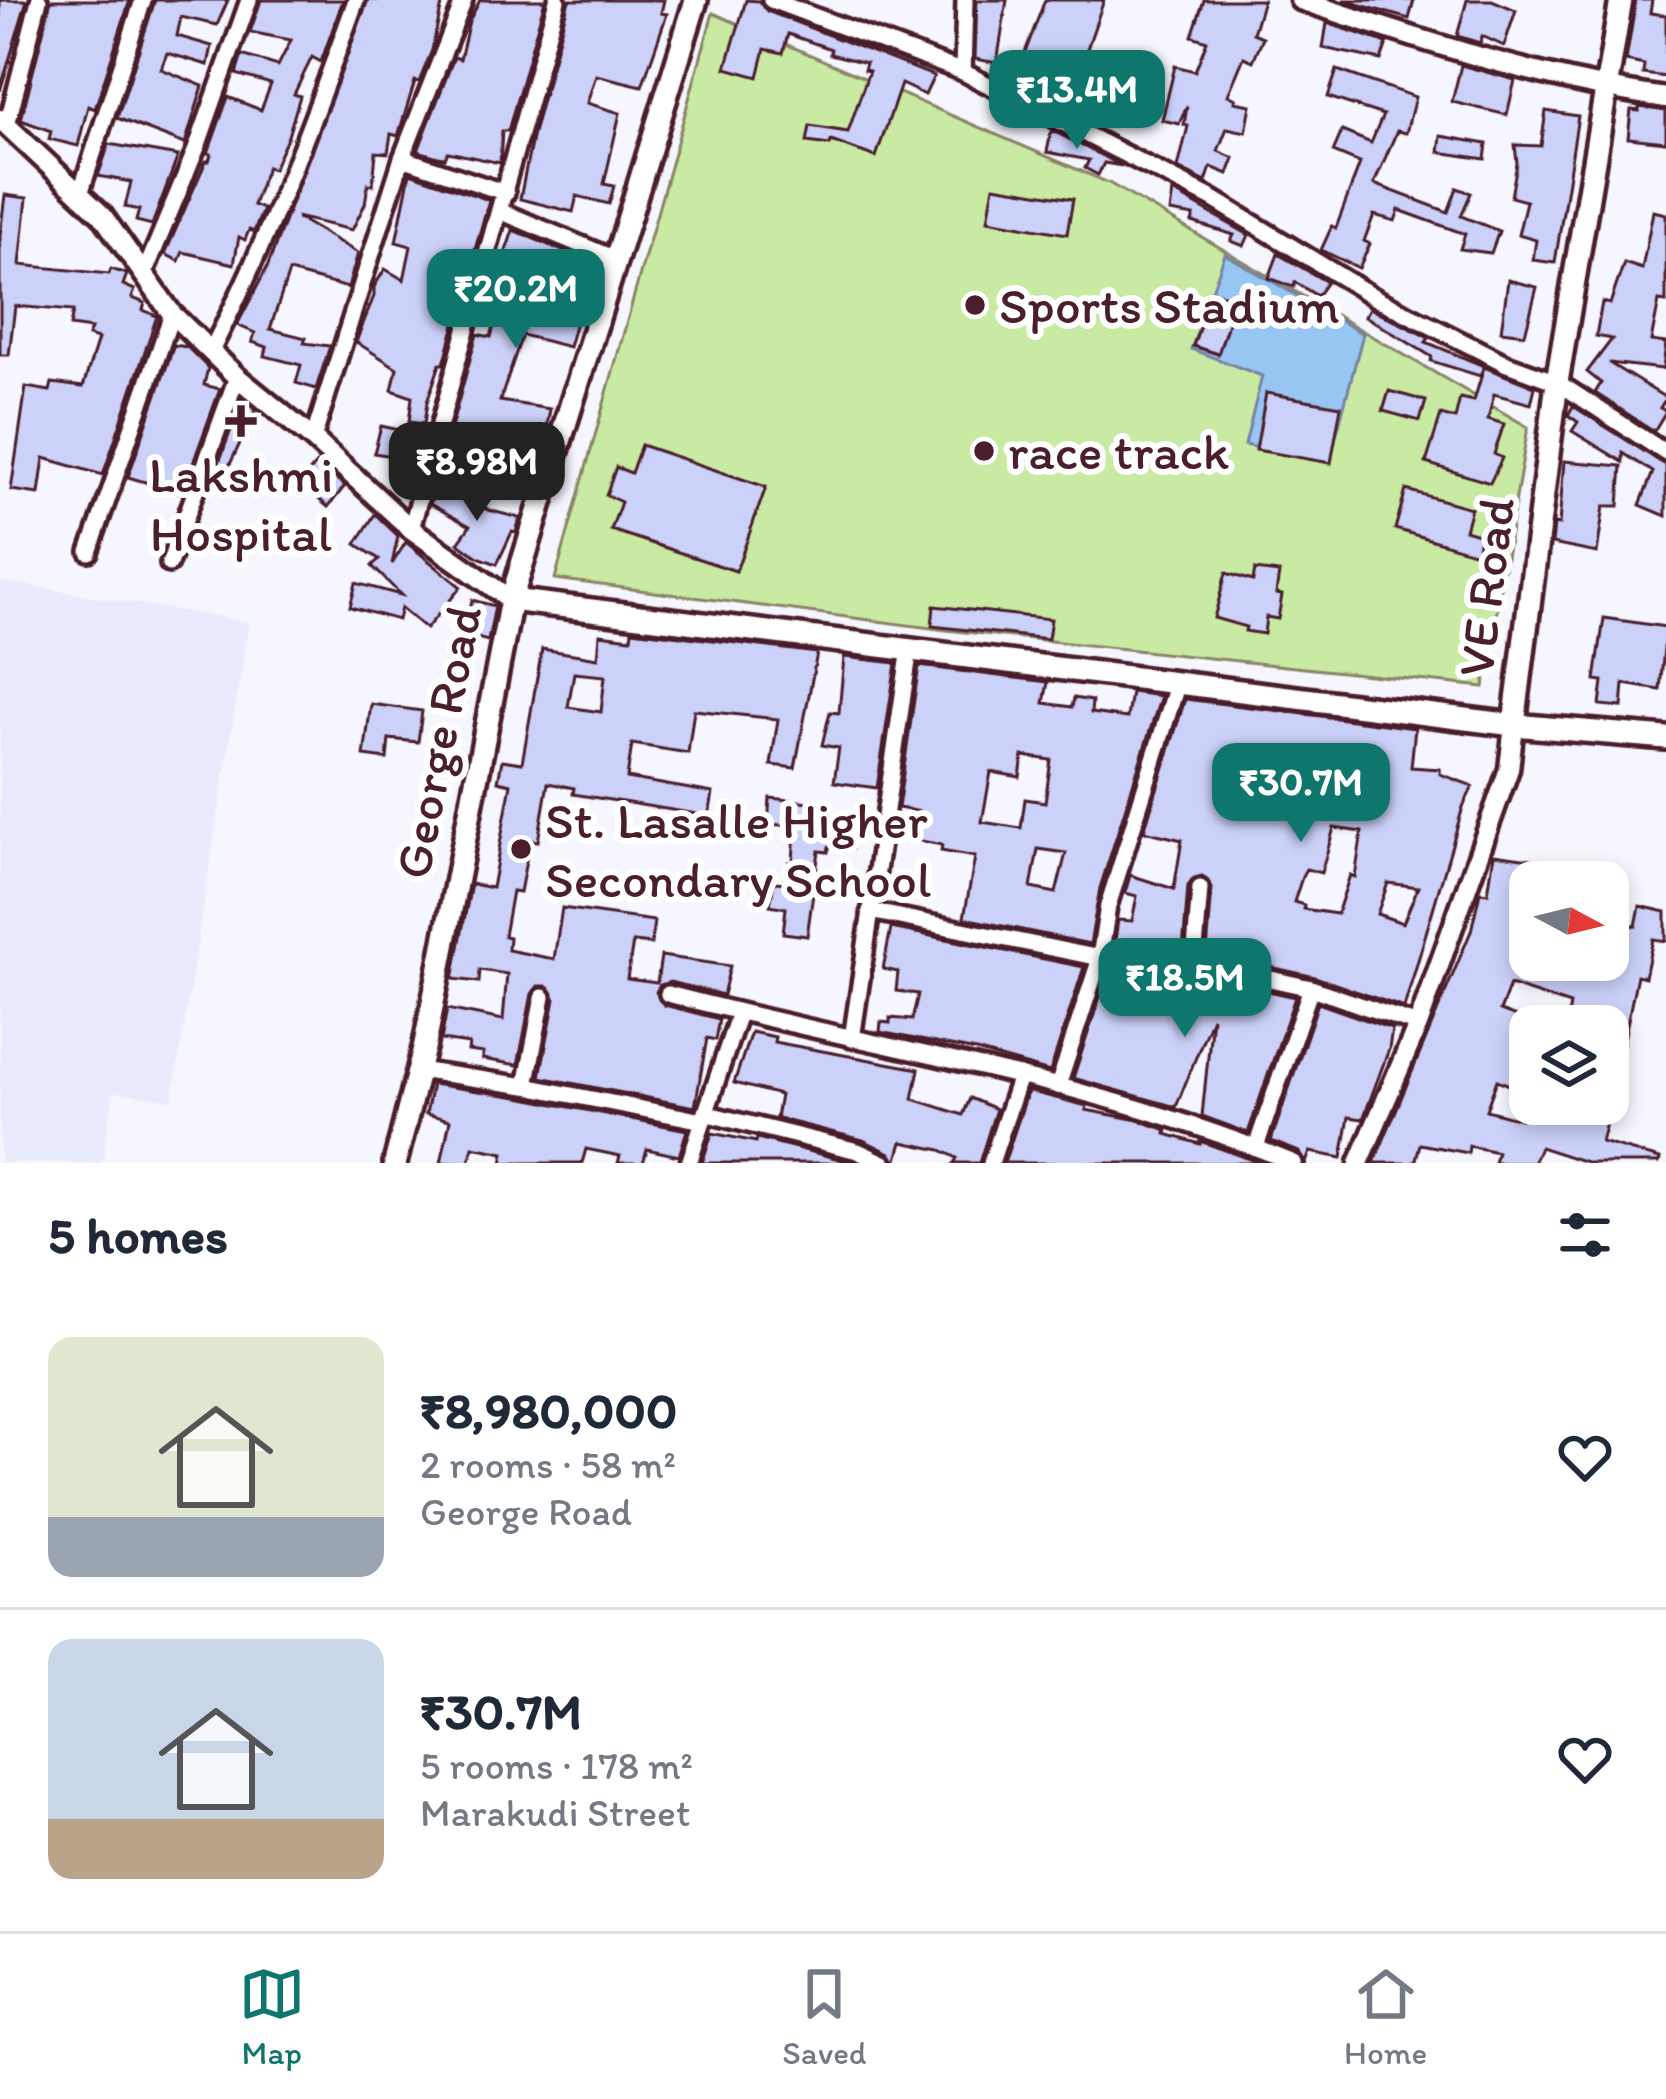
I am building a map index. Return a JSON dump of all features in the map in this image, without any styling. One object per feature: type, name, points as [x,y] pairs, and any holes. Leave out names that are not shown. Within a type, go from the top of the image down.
[{"type":"main road","name":"George Road","points":[[395,1163],[512,600],[696,0]]},
{"type":"main road","name":"VE Road","points":[[1514,724],[1557,382],[1621,0]]},
{"type":"main road","points":[[512,600],[1514,724],[1666,738]]},
{"type":"street","points":[[39,0],[3,122],[102,215],[172,314],[237,377],[313,439],[411,530],[512,600]]},
{"type":"street","points":[[80,194],[142,0]]},
{"type":"street","points":[[145,272],[249,0]]},
{"type":"street","points":[[212,349],[284,188],[356,0]]},
{"type":"street","points":[[313,439],[402,158],[464,0]]},
{"type":"street","points":[[411,530],[557,0]]},
{"type":"street","points":[[772,0],[963,72],[1213,199],[1376,298],[1507,364],[1557,382],[1666,453]]},
{"type":"street","points":[[963,72],[965,0]]},
{"type":"street","points":[[1300,0],[1436,45],[1606,89],[1666,98]]},
{"type":"street","points":[[402,158],[506,193]]},
{"type":"street","points":[[500,211],[617,260]]},
{"type":"street","points":[[89,552],[172,314]]},
{"type":"street","points":[[169,564],[237,377]]},
{"type":"street","points":[[852,1039],[910,648]]},
{"type":"street","points":[[1058,1086],[1100,958],[1108,906],[1178,682]]},
{"type":"street","name":"VE Road","points":[[1359,1163],[1418,1024],[1509,770],[1514,724]]},
{"type":"street","points":[[1194,962],[1200,888]]},
{"type":"street","points":[[870,911],[1100,958],[1194,962],[1312,988],[1418,1024]]},
{"type":"street","points":[[1256,1147],[1312,988]]},
{"type":"street","points":[[668,994],[1058,1086],[1294,1163]]},
{"type":"street","points":[[526,1086],[543,997]]},
{"type":"street","points":[[688,1163],[739,1013]]},
{"type":"street","points":[[418,1070],[706,1118],[857,1151],[884,1163]]},
{"type":"street","points":[[991,1163],[1020,1076]]},
{"type":"shaded area","points":[[0,581],[249,622],[172,1100],[114,1092],[102,1163],[0,1163]]},
{"type":"green space","name":"Sports Stadium","points":[[713,13],[1109,183],[1528,427],[1484,687],[946,630],[555,579]]},
{"type":"water","points":[[1225,254],[1363,334],[1329,463],[1245,445],[1262,376],[1191,349]]},
{"type":"building","points":[[0,0],[27,0],[0,91]]},
{"type":"building","points":[[51,0],[130,0],[95,109],[88,106],[78,146],[49,139],[51,131],[21,120]]},
{"type":"building","points":[[155,0],[228,0],[217,25],[181,17],[177,36],[212,46],[208,65],[167,53],[161,69],[203,86],[185,144],[117,118]]},
{"type":"building","points":[[261,0],[343,0],[321,62],[312,57],[294,94],[300,96],[288,136],[273,169],[267,167],[253,205],[263,209],[254,232],[249,230],[245,240],[239,237],[234,264],[183,252],[179,261],[165,254],[209,161],[228,97],[261,110],[271,84],[236,74],[242,55],[278,66],[291,40],[250,32]]},
{"type":"building","points":[[368,0],[443,0],[432,50],[419,82],[415,81],[398,136],[391,134],[388,153],[376,152],[373,185],[368,184],[365,204],[352,230],[296,217],[358,253],[348,288],[289,272],[270,329],[306,338],[304,343],[330,346],[316,389],[296,383],[301,365],[265,356],[267,347],[252,342],[255,333],[237,325],[267,268]]},
{"type":"building","points":[[480,0],[545,0],[508,131],[502,131],[500,163],[418,151],[454,57],[460,59],[469,21]]},
{"type":"building","points":[[569,0],[664,0],[661,13],[667,14],[642,86],[596,75],[587,103],[620,113],[604,184],[614,186],[609,204],[577,196],[573,212],[520,199]]},
{"type":"building","points":[[746,0],[759,1],[767,11],[934,76],[925,95],[901,84],[876,157],[831,141],[830,145],[807,142],[810,126],[848,132],[869,71],[864,70],[866,63],[830,54],[831,49],[788,34],[783,53],[765,49],[758,77],[726,68]]},
{"type":"building","points":[[977,0],[1007,0],[997,63],[975,59]]},
{"type":"building","points":[[1045,0],[1104,0],[1080,69],[1110,83],[1097,110],[1058,92],[1054,105],[1013,84]]},
{"type":"building","points":[[1204,0],[1263,0],[1253,33],[1263,37],[1253,61],[1244,57],[1228,95],[1235,102],[1251,105],[1246,132],[1227,128],[1218,151],[1234,158],[1228,174],[1211,167],[1206,182],[1178,168],[1188,126],[1184,125],[1187,106],[1179,124],[1162,120],[1175,66],[1195,71],[1207,41],[1192,36]]},
{"type":"building","points":[[1343,0],[1414,0],[1409,19]]},
{"type":"building","points":[[1467,0],[1492,0],[1516,10],[1504,46],[1482,36],[1480,43],[1457,36]]},
{"type":"building","points":[[1636,0],[1652,0],[1650,13],[1666,15],[1666,77],[1643,74],[1644,65],[1626,61]]},
{"type":"building","points":[[1327,23],[1387,43],[1381,60],[1323,48]]},
{"type":"building","points":[[1461,65],[1515,80],[1507,115],[1452,102]]},
{"type":"building","points":[[1337,70],[1415,97],[1406,133],[1397,131],[1374,184],[1448,212],[1457,188],[1471,193],[1461,216],[1499,231],[1491,253],[1460,249],[1465,234],[1399,210],[1395,221],[1374,215],[1364,241],[1370,244],[1359,268],[1321,250],[1332,226],[1336,228],[1360,163],[1333,152],[1342,131],[1371,143],[1383,115],[1328,97]]},
{"type":"building","points":[[1639,107],[1666,111],[1666,142],[1628,138],[1631,110],[1639,111]]},
{"type":"building","points":[[1546,111],[1578,116],[1555,263],[1533,260],[1536,240],[1518,235],[1526,201],[1511,197],[1515,145],[1541,146]]},
{"type":"building","points":[[1051,132],[1122,166],[1104,163],[1098,175],[1085,168],[1089,160],[1047,152]]},
{"type":"building","points":[[1441,136],[1487,144],[1485,159],[1439,152]]},
{"type":"building","points":[[109,144],[178,156],[152,225],[136,221],[139,210],[125,207],[131,182],[98,176]]},
{"type":"building","points":[[410,173],[489,200],[471,264],[460,261],[458,275],[453,274],[449,302],[460,306],[424,424],[409,422],[412,397],[392,390],[397,368],[356,342],[385,269],[404,280],[411,246],[396,242]]},
{"type":"building","points":[[994,186],[1073,199],[1067,234],[988,220]]},
{"type":"building","points":[[1173,192],[1249,235],[1244,246],[1231,241],[1234,235],[1192,222],[1194,216],[1170,212]]},
{"type":"building","points":[[5,195],[27,198],[20,265],[109,274],[111,269],[127,274],[123,285],[135,290],[132,298],[157,316],[103,475],[44,458],[39,494],[11,490],[26,387],[50,391],[52,383],[83,387],[98,339],[88,336],[91,329],[70,326],[73,311],[15,306],[9,355],[0,355],[0,235]]},
{"type":"building","points":[[1653,211],[1666,214],[1666,302],[1659,301],[1651,341],[1666,343],[1663,369],[1609,363],[1666,398],[1660,408],[1666,411],[1654,431],[1595,393],[1601,383],[1587,372],[1612,339],[1596,336],[1602,302],[1610,304],[1624,263],[1642,269]]},
{"type":"building","points":[[513,230],[587,261],[584,293],[569,347],[522,335],[500,401],[550,409],[546,433],[533,470],[459,445],[456,466],[441,464],[477,334],[491,337],[501,297],[492,294]]},
{"type":"building","points":[[1278,254],[1327,282],[1317,296],[1295,282],[1294,287],[1269,278]]},
{"type":"building","points":[[1508,280],[1537,287],[1525,334],[1501,331]]},
{"type":"building","points":[[1212,291],[1236,299],[1218,354],[1193,346]]},
{"type":"building","points":[[1370,308],[1429,338],[1426,342],[1484,366],[1480,376],[1431,361],[1432,357],[1365,316]]},
{"type":"building","points":[[174,345],[187,347],[208,368],[204,385],[220,389],[182,493],[128,477]]},
{"type":"building","points":[[1484,367],[1535,387],[1531,404],[1494,394],[1488,419],[1504,424],[1494,454],[1502,458],[1490,483],[1426,463],[1441,415],[1455,419],[1460,398],[1474,401]]},
{"type":"building","points":[[1389,391],[1426,401],[1420,421],[1383,411]]},
{"type":"building","points":[[1266,393],[1341,406],[1331,463],[1256,450]]},
{"type":"building","points":[[242,399],[256,410],[220,485],[212,482]]},
{"type":"building","points":[[1573,406],[1666,465],[1666,516],[1640,505],[1653,472],[1623,453],[1623,462],[1572,431],[1578,422],[1568,415]]},
{"type":"building","points":[[381,426],[417,434],[411,459],[374,453]]},
{"type":"building","points":[[641,445],[766,487],[736,571],[611,530],[621,502],[606,495],[616,467],[631,473]]},
{"type":"building","points":[[1564,461],[1622,466],[1619,506],[1604,506],[1597,553],[1552,544],[1554,524],[1559,525]]},
{"type":"building","points":[[317,463],[345,486],[328,507],[300,483]]},
{"type":"building","points":[[438,482],[488,510],[520,518],[497,564],[458,543],[470,526],[430,504]]},
{"type":"building","points":[[1406,490],[1471,508],[1465,530],[1481,535],[1476,553],[1395,529]]},
{"type":"building","points":[[375,514],[398,536],[392,564],[406,542],[461,587],[426,629],[401,608],[398,620],[350,607],[356,583],[401,595],[372,566],[379,559],[356,544]]},
{"type":"building","points":[[1255,570],[1279,573],[1278,619],[1266,617],[1264,634],[1214,618],[1226,573],[1253,581]]},
{"type":"building","points":[[472,600],[495,606],[488,641],[464,635]]},
{"type":"building","points":[[934,606],[1051,619],[1048,639],[932,626]]},
{"type":"building","points":[[1604,618],[1666,627],[1660,690],[1624,684],[1622,707],[1600,705],[1603,681],[1595,680]]},
{"type":"building","points":[[632,630],[817,653],[795,768],[771,765],[778,719],[694,710],[688,753],[632,744],[627,778],[713,793],[709,816],[573,794],[574,788],[548,783],[538,841],[530,840],[520,892],[512,891],[504,936],[509,937],[508,950],[554,959],[562,908],[654,921],[651,944],[633,942],[627,979],[657,983],[661,956],[730,966],[723,995],[670,982],[656,992],[664,1005],[719,1019],[715,1040],[707,1038],[695,1107],[540,1077],[555,999],[546,986],[538,986],[532,994],[518,1065],[482,1059],[483,1053],[468,1051],[469,1044],[441,1040],[447,1009],[503,1020],[507,974],[480,970],[479,982],[453,979],[471,884],[492,888],[511,784],[498,781],[502,760],[522,763],[542,649],[598,658],[600,634],[631,638]],"holes":[[[574,673],[605,676],[601,712],[568,707]]]},
{"type":"building","points":[[844,657],[896,663],[877,788],[834,782],[839,748],[822,745],[830,712],[839,713]]},
{"type":"building","points":[[919,666],[1048,682],[1044,703],[1072,707],[1074,698],[1092,701],[1091,713],[1127,718],[1131,692],[1161,696],[1100,888],[1090,944],[964,918],[975,857],[941,851],[942,845],[916,840],[921,812],[898,808]],"holes":[[[1023,756],[1051,760],[1045,802],[1025,799],[1021,828],[982,822],[991,772],[1020,777]],[[1038,849],[1066,853],[1056,893],[1031,888]]]},
{"type":"building","points":[[1185,699],[1415,728],[1411,767],[1440,769],[1440,774],[1473,786],[1404,1008],[1315,977],[1207,953],[1212,888],[1202,876],[1188,886],[1183,950],[1114,947],[1118,920],[1132,921],[1137,896],[1125,893],[1130,875],[1174,889],[1182,840],[1144,831]],"holes":[[[1334,828],[1362,832],[1355,877],[1350,875],[1337,914],[1303,909],[1304,905],[1294,902],[1303,874],[1306,869],[1321,873]],[[1388,883],[1418,887],[1403,923],[1377,914]]]},
{"type":"building","points":[[371,704],[422,711],[418,742],[389,739],[387,759],[364,756]]},
{"type":"building","points":[[770,798],[831,804],[828,827],[853,829],[852,849],[819,851],[807,936],[783,933],[786,908],[770,905],[774,882],[786,883],[789,862],[793,863],[795,826],[768,824]]},
{"type":"building","points":[[1494,854],[1545,861],[1509,861],[1509,981],[1629,981],[1629,924],[1636,926],[1640,906],[1666,912],[1666,941],[1653,939],[1645,977],[1637,975],[1629,1015],[1629,1005],[1570,1005],[1510,985],[1500,1011],[1509,1014],[1509,1085],[1497,1080],[1486,1110],[1509,1116],[1509,1125],[1605,1125],[1601,1142],[1660,1159],[1659,1163],[1589,1163],[1540,1147],[1533,1163],[1494,1163],[1497,1152],[1469,1146],[1468,1153],[1420,1144],[1415,1163],[1374,1163],[1471,931],[1480,892],[1488,893]]},
{"type":"building","points":[[891,928],[1084,967],[1050,1072],[880,1032],[881,1022],[890,1023],[890,1018],[912,1020],[918,994],[896,991],[898,972],[883,969]]},
{"type":"building","points":[[1109,970],[1192,974],[1295,997],[1248,1133],[1202,1116],[1212,1017],[1176,1107],[1073,1078]]},
{"type":"building","points":[[1318,1003],[1392,1029],[1363,1119],[1349,1117],[1342,1158],[1310,1152],[1306,1163],[1299,1152],[1271,1141]]},
{"type":"building","points":[[751,1032],[775,1037],[774,1042],[919,1069],[913,1099],[963,1115],[970,1098],[996,1109],[979,1163],[954,1163],[957,1158],[941,1150],[902,1142],[896,1163],[890,1153],[863,1140],[776,1118],[780,1095],[734,1083]]},
{"type":"building","points":[[432,1084],[687,1130],[679,1156],[647,1149],[643,1163],[618,1163],[620,1156],[586,1149],[582,1163],[502,1163],[504,1153],[473,1147],[469,1163],[441,1163],[450,1120],[426,1114]]},
{"type":"building","points":[[1028,1091],[1138,1120],[1167,1130],[1166,1134],[1261,1163],[1004,1163]]},
{"type":"building","points":[[712,1133],[756,1142],[757,1138],[855,1163],[702,1163]]},
{"type":"place","name":"Sports Stadium","points":[[975,305]]},
{"type":"place","name":"Lakshmi Hospital","points":[[241,421]]},
{"type":"place","name":"race track","points":[[984,451]]},
{"type":"place","name":"St. Lasalle Higher Secondary School","points":[[521,849]]}]
